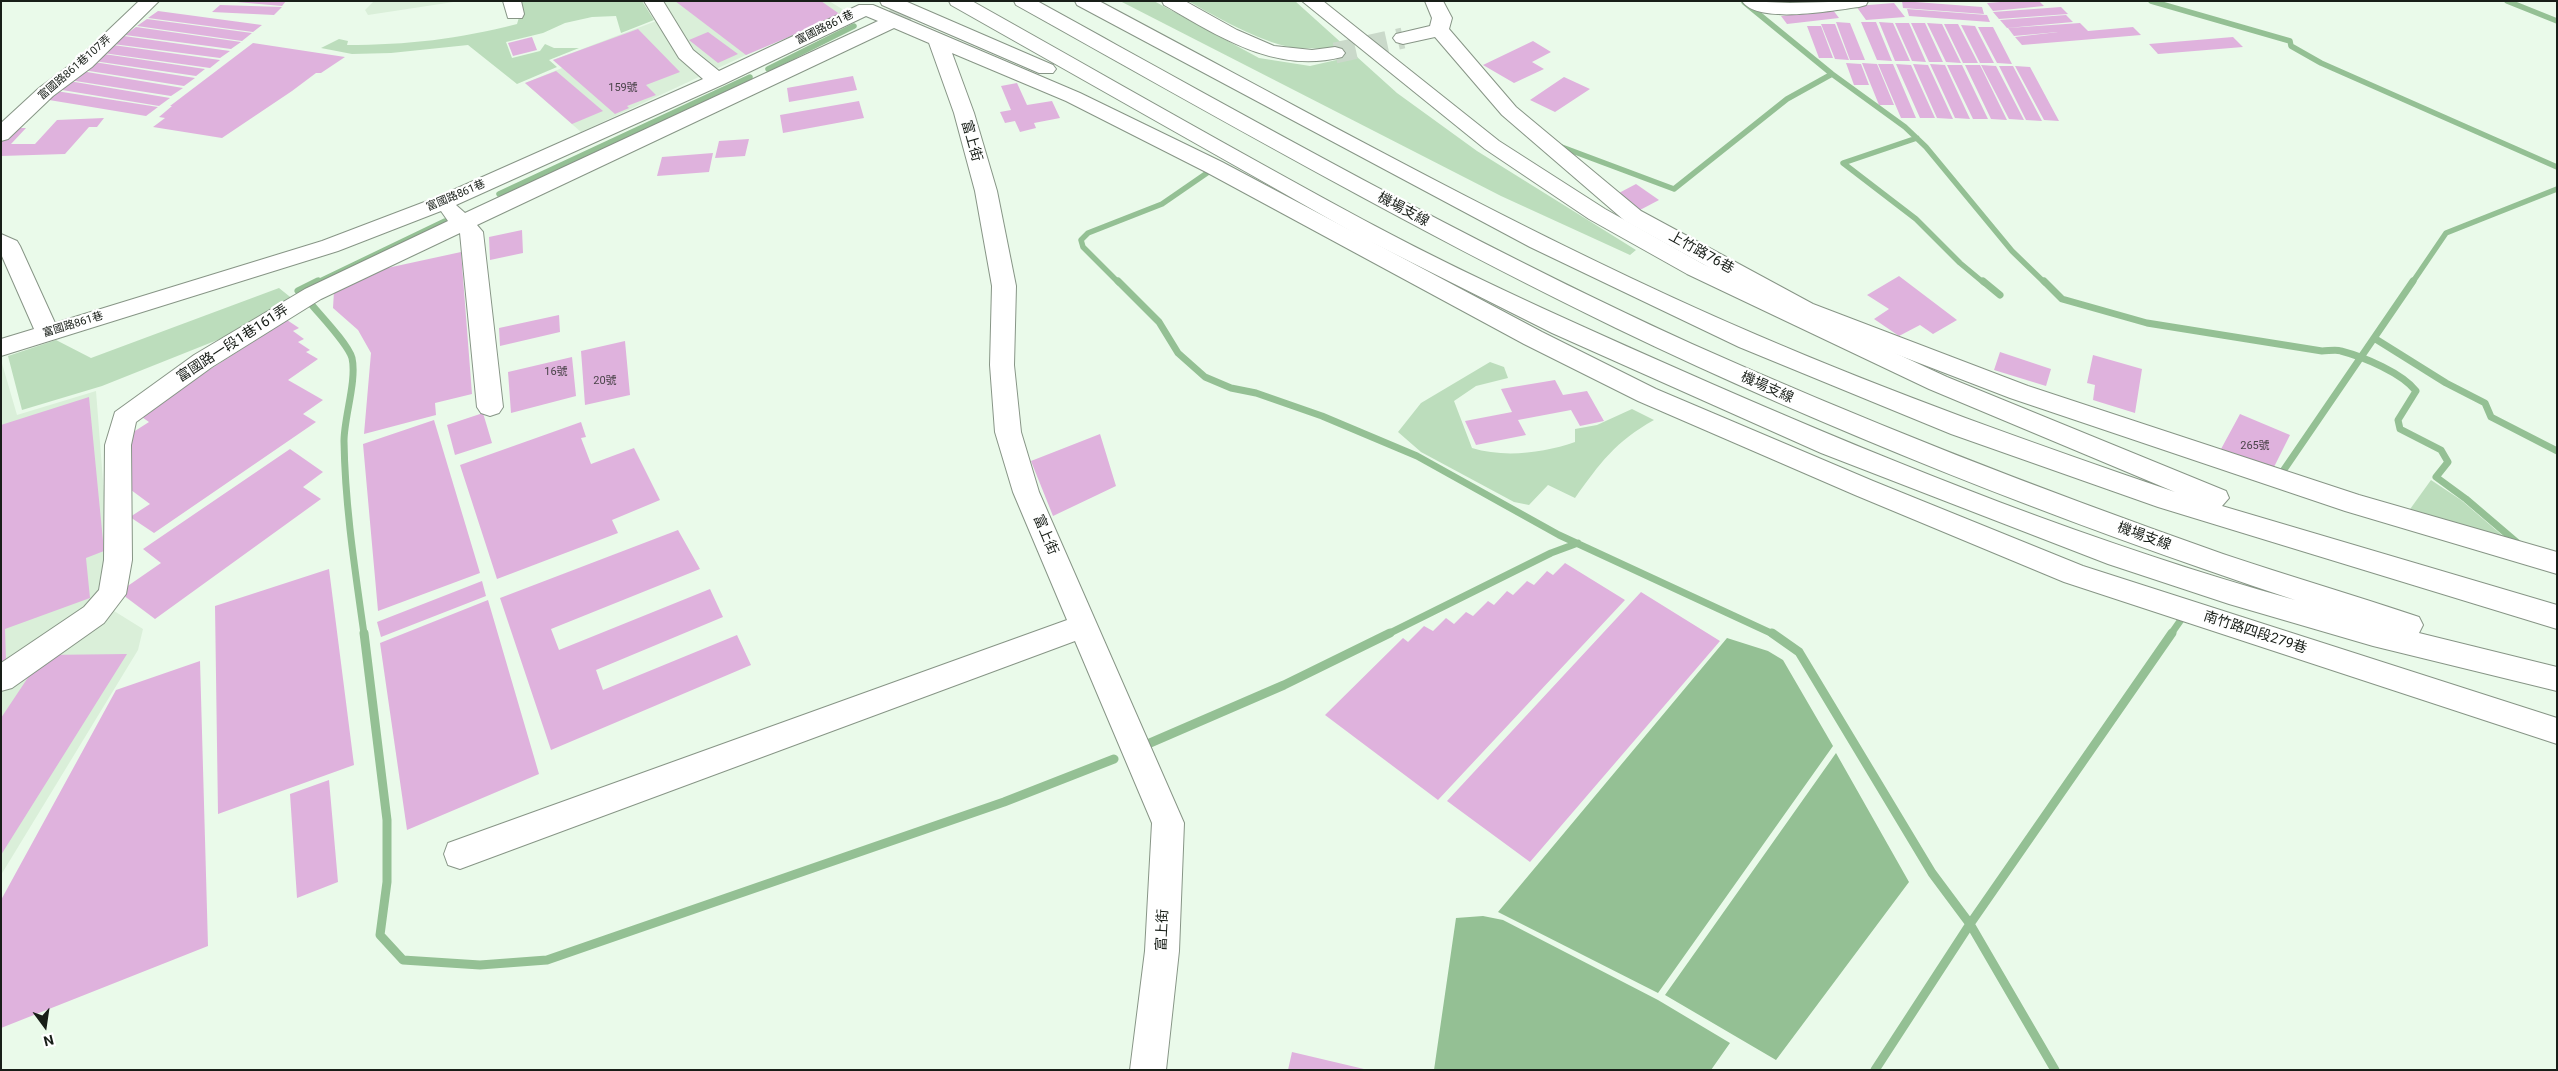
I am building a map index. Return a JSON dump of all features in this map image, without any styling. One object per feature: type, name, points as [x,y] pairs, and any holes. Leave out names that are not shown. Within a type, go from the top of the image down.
[{"type":"main road","name":"富國路861巷107弄","points":[[1,135],[46,92],[85,63],[150,1]]},
{"type":"main road","points":[[654,1],[686,54],[717,80]]},
{"type":"main road","points":[[958,1],[1369,232],[1560,327],[1830,446],[1954,495],[2118,556],[2229,592],[2373,634],[2557,679]]},
{"type":"main road","name":"機場支線","points":[[1023,1],[1396,207],[1572,297],[1776,392],[1939,459],[2159,543],[2389,619],[2557,670]]},
{"type":"main road","points":[[1084,1],[1538,242],[1748,341],[1960,428],[2168,500],[2374,564],[2557,617]]},
{"type":"main road","points":[[1171,1],[1263,51],[1301,58],[1336,54]]},
{"type":"main road","points":[[1311,1],[1492,145],[1597,214],[1694,269],[1938,383],[2374,564]]},
{"type":"main road","points":[[1341,1],[1444,105]]},
{"type":"main road","points":[[1403,38],[1439,30],[1442,18],[1434,1]]},
{"type":"main road","points":[[1751,1],[1764,8],[1859,1]]},
{"type":"main road","name":"富國路861巷","points":[[1,348],[330,246],[443,203],[717,80],[747,66],[860,5],[891,11]]},
{"type":"main road","points":[[891,11],[1041,66],[1215,146]]},
{"type":"main road","points":[[891,11],[938,40]]},
{"type":"main road","name":"富國路一段1巷161弄","points":[[1,678],[94,615],[112,594],[118,560],[118,445],[124,418],[203,361],[313,294],[767,80],[891,11]]},
{"type":"main road","name":"上竹路76巷","points":[[1439,30],[1509,111],[1633,216],[1805,310],[2019,392],[2354,504],[2557,563]]},
{"type":"main road","name":"南竹路四段279巷","points":[[938,40],[1073,97],[1214,167],[1533,338],[1647,395],[1957,528],[2074,574],[2557,731]]},
{"type":"main road","name":"富上街","points":[[938,40],[964,113],[986,191],[1004,286],[1002,365],[1008,432],[1026,492],[1168,823],[1162,951],[1148,1070]]},
{"type":"main road","points":[[747,66],[767,80]]},
{"type":"main road","points":[[443,203],[472,232],[490,407]]},
{"type":"main road","points":[[1,241],[9,246],[48,333]]},
{"type":"main road","points":[[460,854],[1084,626]]},
{"type":"shaded area","points":[[374,1],[460,1],[368,15],[365,10]]},
{"type":"shaded area","points":[[518,1],[642,1],[654,20],[621,33],[616,16],[592,17],[565,23],[543,33],[506,42],[512,58],[540,51],[545,44],[554,48],[579,48],[549,60],[557,67],[517,84],[468,45],[391,53],[352,54],[321,48],[339,39],[348,41],[347,45],[391,44],[454,37],[517,24],[520,14]]},
{"type":"shaded area","points":[[662,1],[829,1],[847,12],[746,55],[581,132],[525,83],[562,68],[553,60],[672,15]]},
{"type":"shaded area","points":[[1120,1],[1154,1],[1259,58],[1310,66],[1345,58],[1326,49],[1290,47],[1265,40],[1224,21],[1188,1],[1295,1],[1397,93],[1477,151],[1636,250],[1630,255],[1501,196]]},
{"type":"shaded area","points":[[279,288],[294,300],[225,337],[102,386],[22,410],[8,356],[56,340],[91,358]]},
{"type":"shaded area","points":[[1,360],[17,415],[96,391],[109,558],[98,601],[143,629],[138,650],[1,875]]},
{"type":"shaded area","points":[[1490,362],[1504,367],[1508,378],[1476,386],[1454,401],[1472,448],[1497,453],[1524,453],[1563,446],[1575,442],[1575,429],[1597,425],[1632,409],[1654,420],[1618,445],[1592,474],[1575,498],[1548,485],[1529,505],[1514,502],[1421,452],[1398,432],[1421,403]]},
{"type":"shaded area","points":[[2431,480],[2461,500],[2510,542],[2408,512]]},
{"type":"shaded area","points":[[1727,638],[1768,651],[1783,660],[1833,746],[1658,993],[1498,912]]},
{"type":"shaded area","points":[[1836,753],[1909,882],[1776,1060],[1665,995]]},
{"type":"shaded area","points":[[1483,916],[1503,920],[1658,1000],[1730,1043],[1711,1070],[1434,1070],[1456,918]]},
{"type":"building","points":[[225,1],[286,1],[282,6]]},
{"type":"building","points":[[675,1],[821,1],[841,15],[746,55]]},
{"type":"building","points":[[1902,1],[1982,7],[1984,14],[1903,8]]},
{"type":"building","points":[[2039,1],[2044,6],[1993,11],[1987,3]]},
{"type":"building","points":[[1894,3],[1905,17],[1866,20],[1856,6]]},
{"type":"building","points":[[220,5],[282,7],[274,15],[212,12]]},
{"type":"building","points":[[2061,7],[2068,14],[1999,19],[1993,12]]},
{"type":"building","points":[[1907,9],[1987,15],[1990,22],[1909,16]]},
{"type":"building","points":[[1833,10],[1839,18],[1787,24],[1781,16]]},
{"type":"building","points":[[158,11],[262,25],[253,32],[148,18]]},
{"type":"building","points":[[2066,15],[2073,22],[2007,28],[2000,20]]},
{"type":"building","points":[[147,19],[252,33],[242,41],[137,26]]},
{"type":"building","points":[[1836,22],[1850,23],[1865,60],[1850,60]]},
{"type":"building","points":[[1861,22],[1876,22],[1892,61],[1877,60]]},
{"type":"building","points":[[1879,22],[1893,23],[1910,61],[1895,61]]},
{"type":"building","points":[[1895,23],[1909,23],[1926,62],[1912,61]]},
{"type":"building","points":[[1911,23],[1925,23],[1943,62],[1929,62]]},
{"type":"building","points":[[1927,23],[1942,24],[1961,63],[1946,62]]},
{"type":"building","points":[[2080,23],[2088,31],[2133,27],[2141,35],[2022,45],[2015,37],[2058,32],[2014,36],[2008,28]]},
{"type":"building","points":[[1821,24],[1835,24],[1849,60],[1835,59]]},
{"type":"building","points":[[1944,24],[1958,24],[1978,63],[1963,63]]},
{"type":"building","points":[[1961,25],[1975,26],[1994,63],[1980,63]]},
{"type":"building","points":[[1807,26],[1821,26],[1833,58],[1819,58]]},
{"type":"building","points":[[136,27],[241,42],[231,49],[125,35]]},
{"type":"building","points":[[1978,27],[1993,27],[2012,64],[1997,63]]},
{"type":"building","points":[[638,29],[680,72],[646,85],[656,95],[627,106],[629,108],[615,114],[553,60]]},
{"type":"building","points":[[708,32],[738,54],[718,63],[689,40]]},
{"type":"building","points":[[124,36],[230,51],[220,58],[113,44]]},
{"type":"building","points":[[532,37],[537,50],[513,56],[508,43]]},
{"type":"building","points":[[2233,37],[2243,47],[2158,54],[2149,44]]},
{"type":"building","points":[[1533,41],[1551,52],[1532,62],[1544,69],[1514,83],[1483,65]]},
{"type":"building","points":[[253,43],[345,57],[321,73],[316,73],[222,138],[153,127],[165,118],[159,117],[172,106],[170,106]]},
{"type":"building","points":[[113,45],[220,60],[210,68],[103,53]]},
{"type":"building","points":[[104,54],[205,69],[196,76],[94,61]]},
{"type":"building","points":[[94,62],[195,78],[184,86],[83,70]]},
{"type":"building","points":[[1846,63],[1861,64],[1869,85],[1854,85]]},
{"type":"building","points":[[1862,63],[1877,64],[1894,105],[1879,105]]},
{"type":"building","points":[[1878,64],[1893,64],[1916,118],[1901,118]]},
{"type":"building","points":[[1896,64],[1911,65],[1935,118],[1920,118]]},
{"type":"building","points":[[1913,64],[1928,65],[1953,119],[1937,118]]},
{"type":"building","points":[[1930,64],[1945,65],[1970,119],[1955,118]]},
{"type":"building","points":[[1947,65],[1962,65],[1988,119],[1973,119]]},
{"type":"building","points":[[1965,65],[1980,65],[2007,120],[1991,119]]},
{"type":"building","points":[[1981,65],[1996,66],[2024,120],[2009,119]]},
{"type":"building","points":[[1999,66],[2013,66],[2042,121],[2026,120]]},
{"type":"building","points":[[2015,66],[2030,67],[2059,121],[2044,120]]},
{"type":"building","points":[[81,71],[183,88],[171,96],[69,80]]},
{"type":"building","points":[[556,71],[603,111],[572,124],[525,83]]},
{"type":"building","points":[[853,76],[857,90],[789,102],[787,88]]},
{"type":"building","points":[[1564,77],[1590,89],[1555,112],[1530,100]]},
{"type":"building","points":[[69,81],[170,98],[159,106],[56,89]]},
{"type":"building","points":[[1017,83],[1027,105],[1052,101],[1060,118],[1034,123],[1036,128],[1020,132],[1015,121],[1005,123],[1000,112],[1011,110],[1001,86]]},
{"type":"building","points":[[56,91],[158,107],[146,116],[43,99]]},
{"type":"building","points":[[859,101],[864,118],[783,133],[780,115]]},
{"type":"building","points":[[104,118],[97,127],[89,127],[65,154],[1,156],[1,133],[6,128],[26,128],[11,144],[35,144],[57,120]]},
{"type":"building","points":[[749,139],[745,156],[715,158],[719,141]]},
{"type":"building","points":[[713,153],[709,172],[657,176],[662,157]]},
{"type":"building","points":[[1636,184],[1659,200],[1640,210],[1617,194]]},
{"type":"building","points":[[522,230],[523,253],[490,260],[489,237]]},
{"type":"building","points":[[461,252],[472,394],[435,403],[436,415],[364,434],[371,353],[358,330],[333,308],[334,291],[378,270]]},
{"type":"building","points":[[1899,276],[1957,320],[1933,334],[1920,325],[1899,336],[1874,319],[1889,309],[1867,295]]},
{"type":"building","points":[[559,315],[560,332],[500,346],[499,328]]},
{"type":"building","points":[[287,320],[299,328],[293,331],[304,339],[298,342],[310,350],[306,352],[318,359],[288,380],[323,400],[303,414],[316,422],[154,533],[130,517],[150,504],[127,487],[127,436],[149,422],[139,415]]},
{"type":"building","points":[[625,341],[630,395],[585,405],[581,351]]},
{"type":"building","points":[[2000,352],[2051,369],[2046,386],[1994,370]]},
{"type":"building","points":[[2093,355],[2142,369],[2135,413],[2093,400],[2095,385],[2087,383]]},
{"type":"building","points":[[572,357],[576,396],[511,413],[508,372]]},
{"type":"building","points":[[1555,380],[1563,395],[1587,391],[1604,421],[1580,426],[1571,410],[1518,420],[1526,435],[1476,445],[1465,421],[1512,412],[1501,389]]},
{"type":"building","points":[[89,397],[104,551],[86,558],[90,598],[5,629],[6,662],[1,664],[1,425]]},
{"type":"building","points":[[483,413],[492,443],[455,455],[447,425]]},
{"type":"building","points":[[2240,414],[2290,435],[2272,471],[2221,449]]},
{"type":"building","points":[[434,420],[480,573],[378,611],[363,444]]},
{"type":"building","points":[[581,422],[586,437],[581,438],[591,464],[634,448],[660,500],[612,520],[618,533],[497,579],[460,465]]},
{"type":"building","points":[[1100,434],[1116,486],[1053,516],[1031,461]]},
{"type":"building","points":[[290,449],[323,472],[303,487],[321,499],[155,619],[119,592],[161,563],[143,549]]},
{"type":"building","points":[[678,530],[700,569],[551,629],[559,650],[710,589],[723,617],[596,670],[603,690],[737,635],[751,665],[551,750],[500,598]]},
{"type":"building","points":[[1565,563],[1625,600],[1438,800],[1325,715],[1403,638],[1408,642],[1424,626],[1433,631],[1446,618],[1454,624],[1466,612],[1473,616],[1488,601],[1494,605],[1507,591],[1513,595],[1527,581],[1534,585],[1547,571],[1553,575]]},
{"type":"building","points":[[329,569],[354,765],[218,814],[215,606]]},
{"type":"building","points":[[482,581],[486,596],[381,637],[377,622]]},
{"type":"building","points":[[1641,592],[1720,641],[1530,862],[1447,801]]},
{"type":"building","points":[[488,600],[539,774],[407,830],[380,643]]},
{"type":"building","points":[[127,654],[1,855],[1,718],[43,655]]},
{"type":"building","points":[[200,661],[208,946],[1,1028],[1,900],[116,690]]},
{"type":"building","points":[[329,780],[338,882],[297,898],[290,794]]},
{"type":"building","points":[[1292,1052],[1364,1069],[1364,1070],[1288,1070]]},
{"type":"waterway","points":[[2151,1],[2290,41],[2291,46],[2321,63],[2557,167]]},
{"type":"waterway","points":[[2507,1],[2557,21]]},
{"type":"waterway","points":[[1744,2],[1832,74]]},
{"type":"waterway","points":[[768,69],[854,26]]},
{"type":"waterway","points":[[1559,146],[1674,189],[1787,99],[1832,74]]},
{"type":"waterway","points":[[1832,74],[1905,127],[1917,138]]},
{"type":"waterway","points":[[499,194],[750,77]]},
{"type":"waterway","points":[[1917,138],[2012,251],[2045,283]]},
{"type":"waterway","points":[[1917,138],[1843,163],[1916,219],[1960,263],[1984,283]]},
{"type":"waterway","points":[[1119,283],[1083,247],[1081,240],[1088,233],[1162,204],[1207,173]]},
{"type":"waterway","points":[[2412,283],[2446,233],[2557,189]]},
{"type":"waterway","points":[[316,283],[445,221]]},
{"type":"waterway","points":[[298,291],[318,281]]},
{"type":"waterway","points":[[1118,281],[1159,322],[1178,353],[1205,377],[1231,388],[1256,393],[1322,416],[1417,456],[1577,543]]},
{"type":"waterway","points":[[1983,281],[2000,295]]},
{"type":"waterway","points":[[2044,281],[2062,299],[2147,323],[2322,351],[2339,350],[2360,358]]},
{"type":"waterway","points":[[2374,338],[2413,281]]},
{"type":"waterway","points":[[311,304],[340,338],[352,358],[352,388],[344,441],[346,490],[364,634]]},
{"type":"waterway","points":[[2360,358],[2374,338]]},
{"type":"waterway","points":[[2374,338],[2446,383],[2485,403],[2491,417],[2557,451]]},
{"type":"waterway","points":[[2281,474],[2360,358]]},
{"type":"waterway","points":[[2360,358],[2392,372],[2410,384],[2416,391],[2398,420],[2400,429],[2441,450],[2448,462],[2436,477],[2466,499],[2521,546]]},
{"type":"waterway","points":[[1388,634],[1551,553],[1577,543]]},
{"type":"waterway","points":[[1577,543],[1773,634]]},
{"type":"waterway","points":[[2171,634],[2185,614]]},
{"type":"waterway","points":[[364,633],[387,820],[387,882],[380,935],[403,960],[480,965],[547,960],[1004,802],[1114,759]]},
{"type":"waterway","points":[[1150,743],[1284,685],[1390,633]]},
{"type":"waterway","points":[[1772,633],[1799,652],[1932,873],[1970,924]]},
{"type":"waterway","points":[[1970,924],[2172,633]]},
{"type":"waterway","points":[[1875,1070],[1970,924]]},
{"type":"waterway","points":[[1970,924],[2055,1070]]},
{"type":"tunnel","points":[[893,21],[917,1]]},
{"type":"tunnel","points":[[1335,53],[1403,38]]}]
